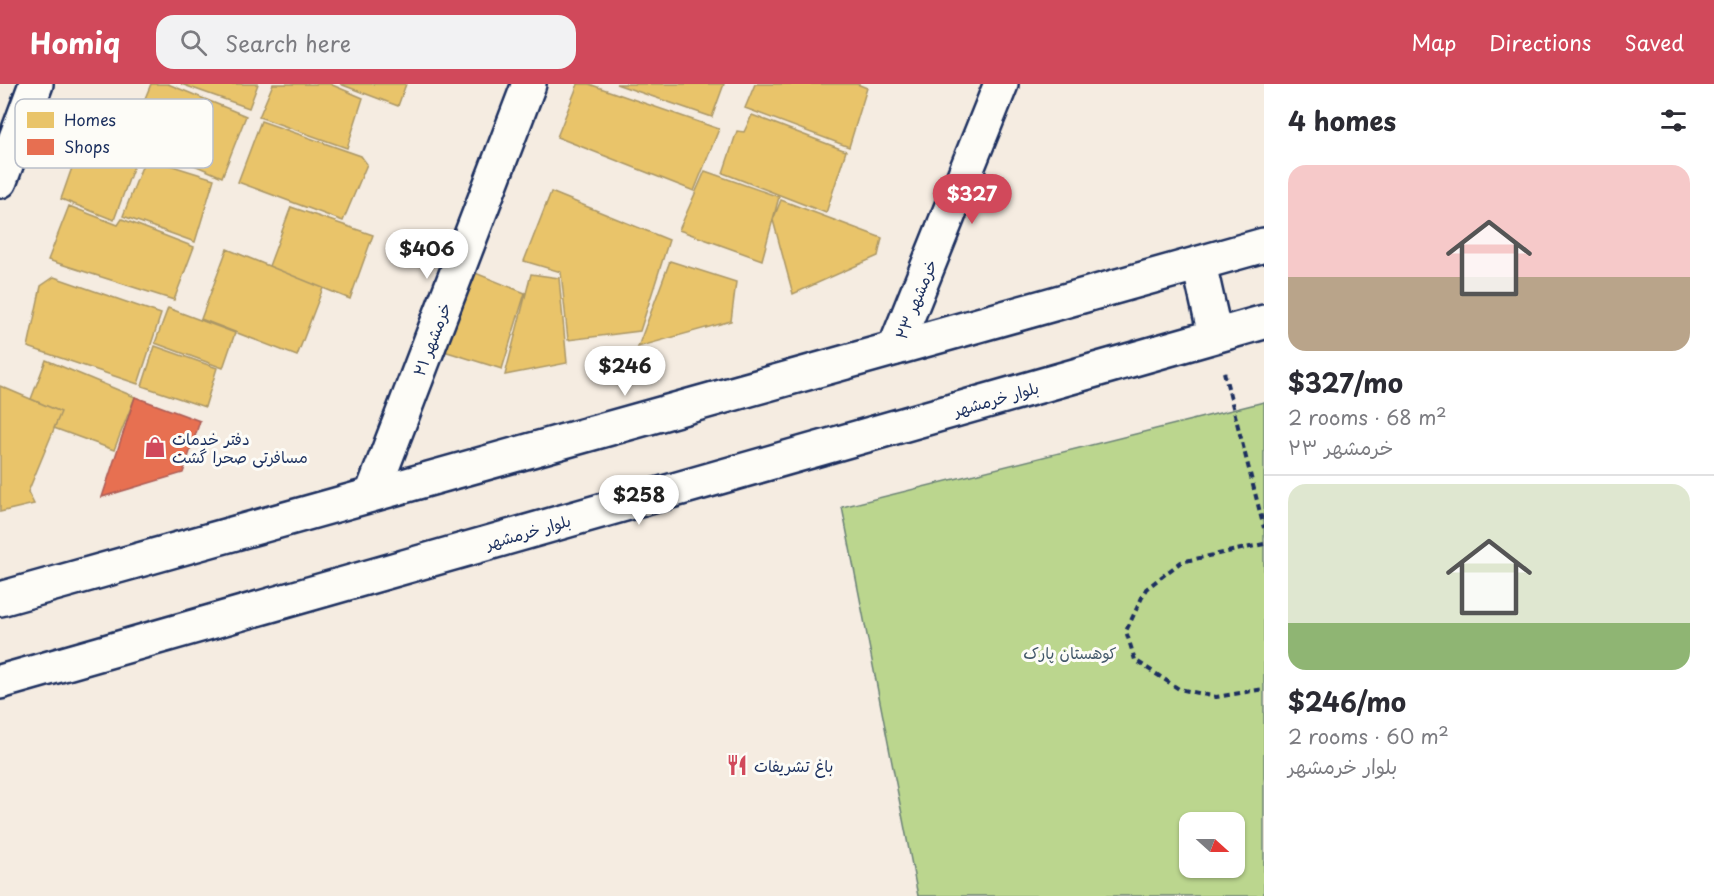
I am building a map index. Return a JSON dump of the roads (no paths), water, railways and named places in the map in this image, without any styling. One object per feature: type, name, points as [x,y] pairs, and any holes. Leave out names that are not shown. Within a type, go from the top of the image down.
[{"type":"main road","points":[[30,99],[36,84]]},
{"type":"main road","name":"خرمشهر ۲۱","points":[[372,494],[529,84]]},
{"type":"main road","name":"خرمشهر ۲۳","points":[[895,348],[1001,84]]},
{"type":"main road","points":[[0,181],[15,141]]},
{"type":"main road","points":[[0,599],[1264,246]]},
{"type":"main road","points":[[1199,264],[1215,335]]},
{"type":"main road","name":"بلوار خرمشهر","points":[[0,682],[1264,322]]},
{"type":"place","name":"دفتر خدمات مسافرتی صحرا گشت","points":[[155,447]]},
{"type":"place","name":"باغ تشریفات","points":[[737,765]]},
{"type":"park label","name":"کوهستان پارک","points":[[1070,652]]}]
